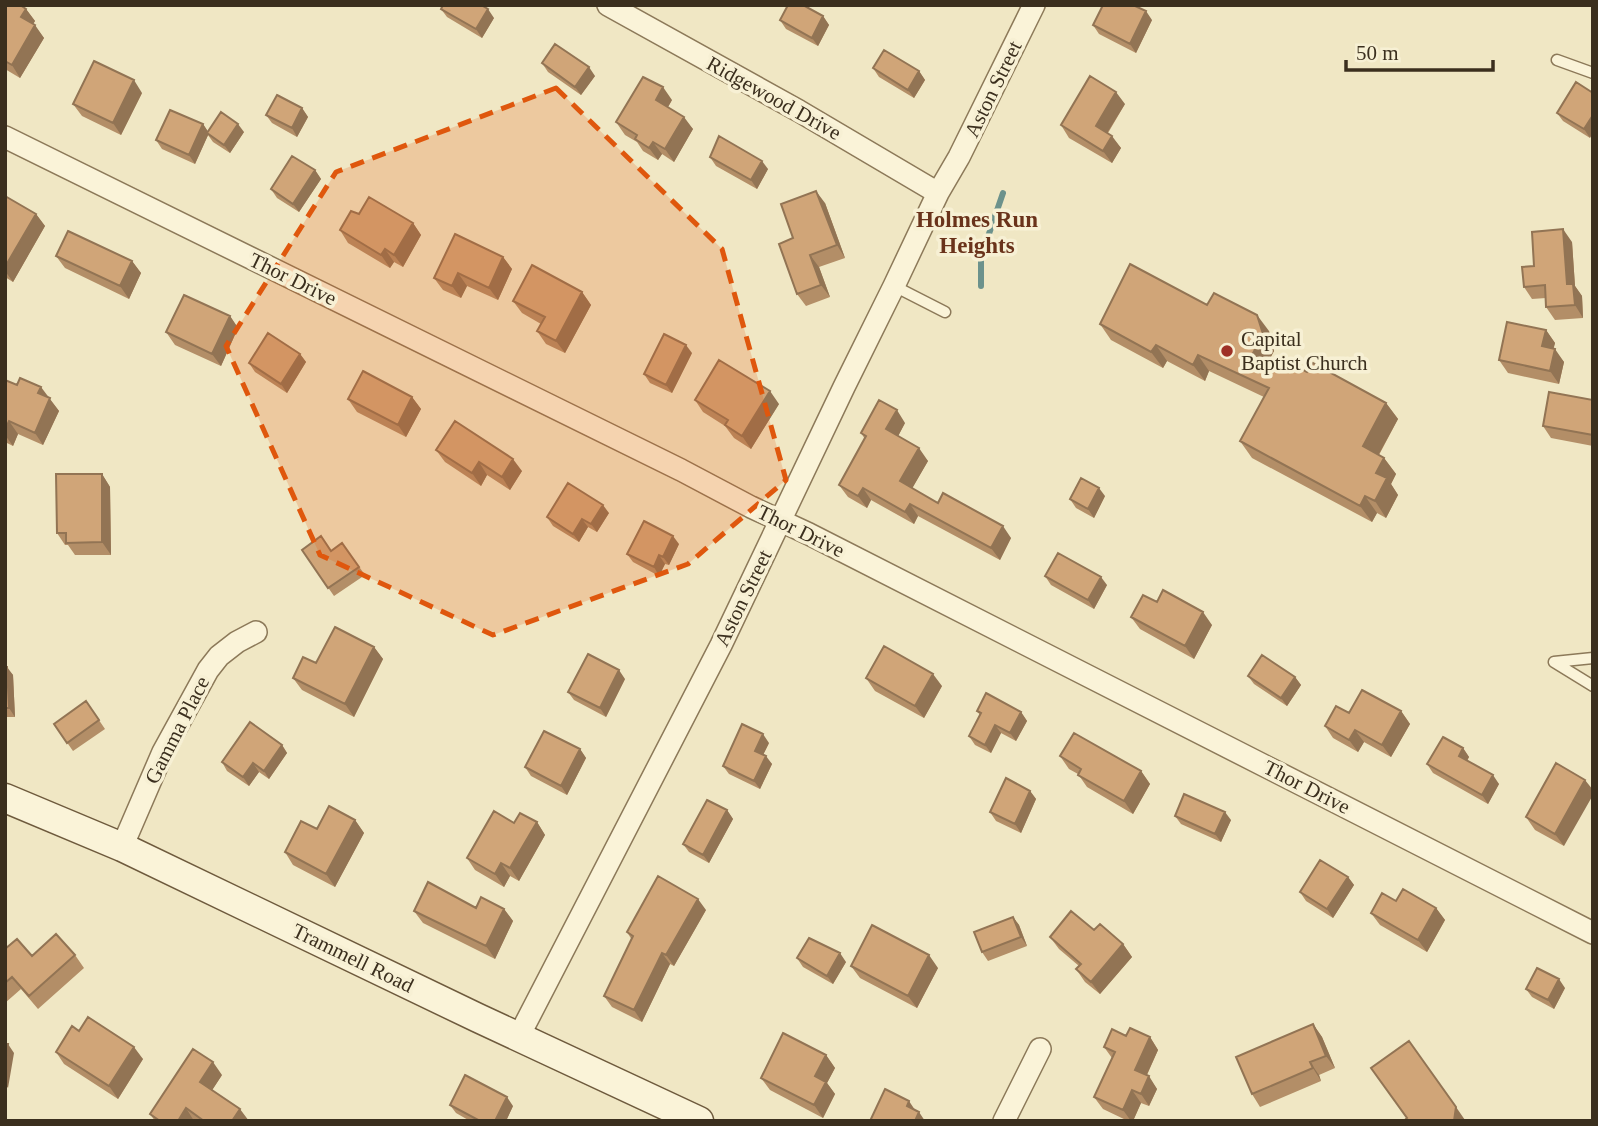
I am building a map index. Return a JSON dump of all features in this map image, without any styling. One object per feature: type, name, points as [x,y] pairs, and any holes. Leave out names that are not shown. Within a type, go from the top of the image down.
[{"type":"street","name":"Ridgewood Drive","points":[[608,5],[799,111],[938,193]]},
{"type":"street","name":"Aston Street","points":[[519,1036],[721,645],[938,193],[959,157],[1034,5]]},
{"type":"street","name":"Thor Drive","points":[[5,136],[781,521],[1593,933]]},
{"type":"street","name":"Gamma Place","points":[[122,847],[163,752],[208,670],[219,656],[256,632]]},
{"type":"street","name":"Trammell Road","points":[[5,798],[122,847],[699,1121]]},
{"type":"street","points":[[1004,1121],[1040,1049]]},
{"type":"lane","points":[[1558,60],[1593,73]]},
{"type":"lane","points":[[894,286],[944,312]]},
{"type":"lane","points":[[1593,658],[1554,662],[1593,686]]},
{"type":"highlighted area","points":[[556,88],[722,249],[786,480],[688,564],[493,635],[320,555],[226,346],[336,172]]},
{"type":"building","points":[[5,5],[20,5],[26,9],[21,17],[35,25],[12,65],[5,61]]},
{"type":"building","points":[[443,5],[481,5],[488,9],[476,29],[441,9]]},
{"type":"building","points":[[788,5],[803,5],[823,16],[812,38],[780,20]]},
{"type":"building","points":[[1103,5],[1133,5],[1146,11],[1130,44],[1093,25]]},
{"type":"building","points":[[555,44],[589,67],[575,87],[542,63]]},
{"type":"building","points":[[884,50],[919,71],[908,90],[873,68]]},
{"type":"building","points":[[94,61],[134,80],[113,123],[73,104]]},
{"type":"building","points":[[1090,76],[1116,92],[1096,126],[1112,136],[1103,151],[1061,125]]},
{"type":"building","points":[[643,77],[663,87],[656,100],[684,117],[665,149],[653,142],[649,148],[635,139],[637,135],[616,122]]},
{"type":"building","points":[[1576,82],[1593,93],[1593,115],[1584,129],[1557,113]]},
{"type":"building","points":[[277,95],[302,108],[292,128],[266,115]]},
{"type":"building","points":[[170,110],[203,124],[189,155],[156,140]]},
{"type":"building","points":[[221,112],[238,124],[224,145],[207,133]]},
{"type":"building","points":[[719,136],[762,161],[751,180],[710,157]]},
{"type":"building","points":[[292,156],[315,170],[293,204],[271,189]]},
{"type":"building","points":[[816,191],[837,245],[810,255],[821,285],[797,294],[779,244],[793,238],[781,204]]},
{"type":"building","points":[[5,196],[36,214],[5,267]]},
{"type":"building","points":[[369,197],[413,223],[394,255],[385,249],[381,255],[340,230],[351,211],[359,214]]},
{"type":"building","points":[[1563,229],[1567,284],[1573,284],[1575,305],[1546,307],[1545,285],[1524,287],[1522,267],[1534,266],[1532,232]]},
{"type":"building","points":[[68,231],[132,261],[120,286],[56,256]]},
{"type":"building","points":[[455,234],[503,257],[489,288],[458,273],[452,286],[434,278]]},
{"type":"building","points":[[1130,264],[1207,305],[1214,293],[1257,315],[1263,334],[1250,359],[1279,371],[1285,361],[1307,372],[1313,363],[1386,403],[1363,446],[1384,458],[1376,473],[1387,478],[1375,501],[1365,496],[1360,506],[1240,441],[1269,388],[1198,355],[1193,365],[1156,345],[1151,352],[1100,324]]},
{"type":"building","points":[[532,265],[582,292],[556,341],[537,331],[545,317],[513,301]]},
{"type":"building","points":[[184,295],[230,316],[212,354],[166,332]]},
{"type":"building","points":[[1507,322],[1546,330],[1542,346],[1555,349],[1550,371],[1499,360]]},
{"type":"building","points":[[268,333],[300,354],[281,384],[249,363]]},
{"type":"building","points":[[664,334],[686,345],[666,385],[644,374]]},
{"type":"building","points":[[719,360],[770,391],[742,436],[725,425],[728,420],[695,400]]},
{"type":"building","points":[[363,371],[412,397],[398,425],[348,399]]},
{"type":"building","points":[[20,378],[41,387],[38,393],[50,398],[35,433],[9,421],[5,430],[5,380],[17,385]]},
{"type":"building","points":[[1549,392],[1593,400],[1593,435],[1543,426]]},
{"type":"building","points":[[879,400],[897,410],[886,429],[919,448],[900,481],[938,503],[943,493],[1003,526],[991,548],[910,504],[905,512],[863,488],[858,496],[839,485],[866,436],[861,433]]},
{"type":"building","points":[[455,421],[513,459],[502,477],[479,462],[472,473],[436,450]]},
{"type":"building","points":[[56,474],[102,474],[102,542],[66,543],[66,533],[57,533]]},
{"type":"building","points":[[1081,478],[1099,488],[1088,509],[1070,499]]},
{"type":"building","points":[[568,483],[603,505],[591,524],[582,519],[573,534],[547,517]]},
{"type":"building","points":[[644,521],[673,536],[663,557],[659,555],[654,567],[627,554]]},
{"type":"building","points":[[321,536],[331,551],[342,543],[359,567],[328,588],[302,550]]},
{"type":"building","points":[[1058,553],[1101,577],[1088,600],[1045,576]]},
{"type":"building","points":[[1163,590],[1203,612],[1185,646],[1131,617],[1143,595],[1157,602]]},
{"type":"building","points":[[335,627],[374,647],[345,704],[293,678],[303,657],[316,663]]},
{"type":"building","points":[[884,646],[933,674],[915,706],[866,678]]},
{"type":"building","points":[[588,654],[619,670],[600,708],[568,692]]},
{"type":"building","points":[[1262,655],[1295,677],[1281,698],[1248,676]]},
{"type":"building","points":[[7,667],[9,708],[5,708]]},
{"type":"building","points":[[1362,690],[1401,711],[1382,745],[1355,730],[1349,740],[1325,726],[1336,706],[1349,713]]},
{"type":"building","points":[[986,693],[1021,712],[1010,733],[995,725],[985,745],[969,736],[981,713],[977,711]]},
{"type":"building","points":[[86,701],[99,720],[67,743],[54,724]]},
{"type":"building","points":[[250,722],[282,745],[264,771],[253,763],[243,777],[222,762]]},
{"type":"building","points":[[742,724],[763,734],[755,751],[766,756],[754,781],[723,766]]},
{"type":"building","points":[[544,731],[580,749],[561,786],[525,767]]},
{"type":"building","points":[[1074,733],[1141,771],[1124,801],[1078,775],[1081,769],[1060,756]]},
{"type":"building","points":[[1443,737],[1463,748],[1459,756],[1493,775],[1482,795],[1427,764]]},
{"type":"building","points":[[1556,763],[1585,780],[1555,834],[1526,817]]},
{"type":"building","points":[[1006,778],[1030,791],[1015,824],[990,812]]},
{"type":"building","points":[[1184,794],[1225,812],[1215,834],[1175,816]]},
{"type":"building","points":[[707,800],[727,810],[703,855],[683,844]]},
{"type":"building","points":[[329,806],[355,820],[326,874],[285,852],[301,821],[317,829]]},
{"type":"building","points":[[494,811],[514,823],[520,813],[537,822],[510,868],[501,863],[495,874],[467,858]]},
{"type":"building","points":[[1320,860],[1348,877],[1327,909],[1300,892]]},
{"type":"building","points":[[658,876],[698,899],[666,955],[662,953],[634,1010],[604,996],[633,936],[627,932]]},
{"type":"building","points":[[428,882],[476,908],[481,897],[504,909],[486,946],[414,911]]},
{"type":"building","points":[[1403,889],[1436,908],[1418,940],[1371,913],[1382,893],[1396,901]]},
{"type":"building","points":[[1071,911],[1094,930],[1100,924],[1123,944],[1091,982],[1076,969],[1081,964],[1050,937]]},
{"type":"building","points":[[1013,917],[1021,937],[982,952],[974,932]]},
{"type":"building","points":[[872,925],[929,955],[908,996],[851,966]]},
{"type":"building","points":[[56,934],[75,955],[29,996],[12,977],[5,983],[5,949],[17,939],[32,956]]},
{"type":"building","points":[[809,938],[840,953],[827,976],[797,958]]},
{"type":"building","points":[[1537,968],[1559,979],[1548,1000],[1526,989]]},
{"type":"building","points":[[88,1017],[134,1047],[109,1086],[56,1052],[72,1026],[79,1031]]},
{"type":"building","points":[[1313,1024],[1326,1056],[1310,1062],[1313,1068],[1252,1094],[1236,1057]]},
{"type":"building","points":[[1130,1028],[1150,1037],[1135,1070],[1149,1076],[1141,1094],[1132,1090],[1123,1110],[1094,1097],[1115,1052],[1104,1047],[1112,1029],[1126,1036]]},
{"type":"building","points":[[783,1033],[826,1055],[815,1076],[826,1082],[814,1105],[761,1078]]},
{"type":"building","points":[[1409,1041],[1456,1107],[1454,1121],[1404,1121],[1407,1118],[1371,1068]]},
{"type":"building","points":[[193,1049],[213,1062],[200,1082],[240,1109],[232,1121],[204,1121],[186,1108],[178,1121],[160,1121],[150,1114]]},
{"type":"building","points":[[465,1075],[507,1097],[495,1121],[480,1121],[450,1105]]},
{"type":"building","points":[[885,1089],[909,1101],[907,1106],[919,1112],[915,1121],[870,1121]]},
{"type":"waterway","points":[[981,286],[981,257],[1003,193]]},
{"type":"place","name":"Capital Baptist Church","points":[[1227,351]]},
{"type":"district","name":"Holmes Run Heights","points":[[977,232]]}]
